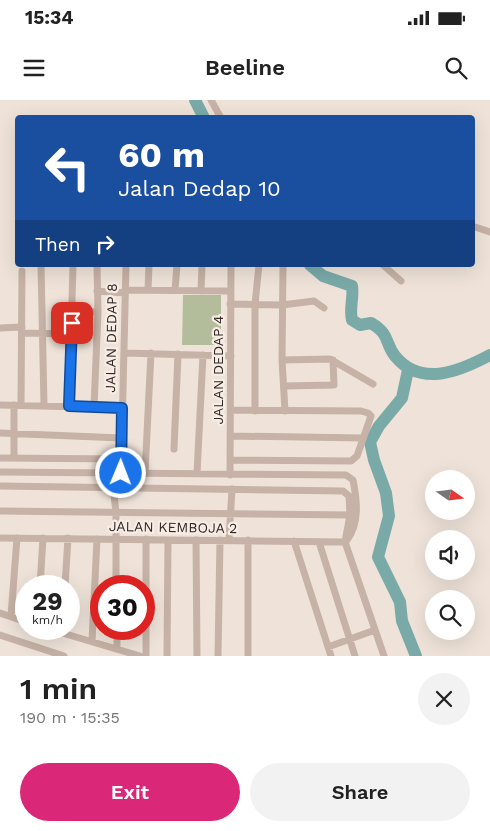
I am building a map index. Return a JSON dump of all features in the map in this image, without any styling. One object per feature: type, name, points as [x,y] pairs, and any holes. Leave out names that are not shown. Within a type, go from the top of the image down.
[{"type":"street","points":[[211,100],[219,115]]},
{"type":"street","points":[[475,227],[490,232]]},
{"type":"street","points":[[41,267],[44,333],[44,405]]},
{"type":"street","points":[[69,406],[73,267]]},
{"type":"street","points":[[94,407],[98,312],[97,267]]},
{"type":"street","name":"JALAN DEDAP 8","points":[[121,473],[126,267]]},
{"type":"street","points":[[148,290],[149,267]]},
{"type":"street","points":[[175,290],[176,267]]},
{"type":"street","points":[[201,291],[202,267]]},
{"type":"street","name":"JALAN DEDAP 4","points":[[230,475],[231,267]]},
{"type":"street","points":[[255,411],[255,304],[259,267]]},
{"type":"street","points":[[284,267],[282,360],[285,411]]},
{"type":"street","points":[[385,267],[401,281]]},
{"type":"street","points":[[14,458],[14,433],[22,330],[22,271]]},
{"type":"street","points":[[97,291],[230,291]]},
{"type":"street","points":[[230,304],[282,305],[314,301],[324,308]]},
{"type":"street","points":[[72,312],[98,312]]},
{"type":"street","points":[[0,328],[71,334]]},
{"type":"street","points":[[124,353],[231,356]]},
{"type":"street","points":[[145,472],[151,353]]},
{"type":"street","points":[[174,449],[178,354]]},
{"type":"street","points":[[197,473],[203,355]]},
{"type":"street","points":[[282,360],[333,360],[373,384]]},
{"type":"street","points":[[284,386],[334,385],[333,360]]},
{"type":"street","points":[[0,405],[122,408]]},
{"type":"street","points":[[230,460],[351,461],[357,456],[371,419],[370,414],[367,412],[231,410]]},
{"type":"street","points":[[0,433],[122,438]]},
{"type":"street","points":[[230,436],[363,438]]},
{"type":"street","points":[[0,458],[121,459]]},
{"type":"street","points":[[0,472],[145,472],[350,476],[355,492],[356,514],[354,528],[345,542]]},
{"type":"street","points":[[0,486],[343,491],[349,496],[350,515],[345,542],[384,656]]},
{"type":"street","points":[[113,487],[116,512],[116,575]]},
{"type":"street","points":[[229,540],[232,488]]},
{"type":"street","points":[[0,511],[350,515]]},
{"type":"street","name":"JALAN KEMBOJA 2","points":[[0,538],[345,542]]},
{"type":"street","points":[[11,616],[17,538]]},
{"type":"street","points":[[41,575],[43,538]]},
{"type":"street","points":[[66,575],[68,538]]},
{"type":"street","points":[[92,642],[97,539]]},
{"type":"street","points":[[146,539],[146,656]]},
{"type":"street","points":[[167,656],[168,540]]},
{"type":"street","points":[[196,540],[197,656]]},
{"type":"street","points":[[218,656],[220,540]]},
{"type":"street","points":[[248,540],[248,656]]},
{"type":"street","points":[[294,541],[331,656]]},
{"type":"street","points":[[318,542],[354,656]]},
{"type":"street","points":[[0,613],[15,618]]},
{"type":"street","points":[[328,647],[375,630]]},
{"type":"street","points":[[0,635],[64,656]]},
{"type":"street","points":[[80,637],[120,652],[140,656]]},
{"type":"green space","points":[[183,295],[221,295],[221,345],[182,345]]},
{"type":"waterway","points":[[195,100],[202,115]]},
{"type":"waterway","points":[[312,267],[323,276],[352,286],[352,320],[360,325],[371,323],[377,327],[382,331],[395,356],[405,366],[417,372],[441,374],[454,371],[490,355]]},
{"type":"waterway","points":[[408,370],[402,398],[379,426],[370,442],[374,460],[386,493],[389,516],[378,557],[400,602],[402,621],[416,656]]},
{"type":"route","points":[[72,323],[69,406],[122,408],[121,473]]}]
